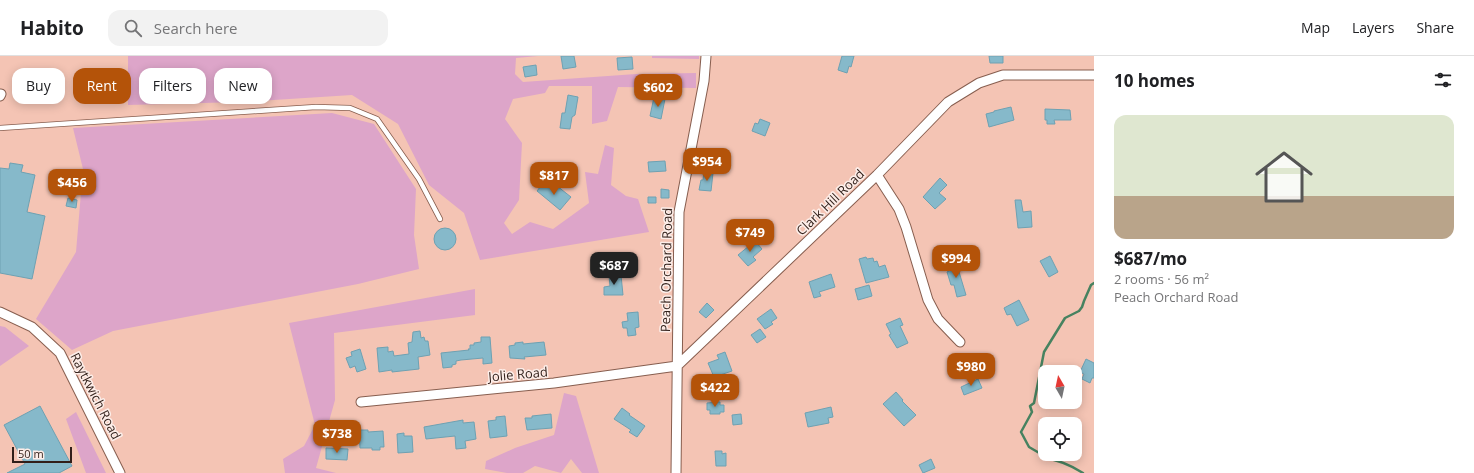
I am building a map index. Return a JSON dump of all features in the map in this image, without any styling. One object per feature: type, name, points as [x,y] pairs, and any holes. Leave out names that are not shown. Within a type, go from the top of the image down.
[{"type":"street","name":"Peach Orchard Road","points":[[677,366],[679,212],[704,81],[706,56]]},
{"type":"street","name":"Clark Hill Road","points":[[677,366],[877,175],[948,102],[979,82],[1004,75],[1094,75]]},
{"type":"street","points":[[877,175],[899,209],[904,221],[928,300],[938,319],[960,342]]},
{"type":"street","name":"Raytkwich Road","points":[[0,312],[32,327],[60,353],[120,473]]},
{"type":"street","name":"Jolie Road","points":[[361,402],[554,384],[677,366]]},
{"type":"street","points":[[676,473],[677,366]]},
{"type":"lane","points":[[0,128],[316,107],[350,108],[377,120],[419,179],[440,219]]},
{"type":"shaded area","points":[[128,56],[538,56],[516,58],[515,74],[523,82],[636,74],[696,73],[696,88],[618,87],[607,121],[592,124],[592,86],[549,86],[545,93],[513,99],[505,119],[522,143],[519,200],[504,223],[512,234],[530,222],[553,229],[589,203],[585,172],[598,174],[605,145],[614,148],[611,185],[626,196],[638,199],[649,232],[480,260],[464,213],[429,185],[398,124],[352,95],[272,100],[272,68],[214,68],[214,103],[206,103],[206,68],[139,68],[139,104],[166,104],[128,105],[131,104],[131,68],[128,68]]},
{"type":"shaded area","points":[[652,56],[699,56],[699,59],[652,58]]},
{"type":"shaded area","points":[[332,113],[374,124],[416,189],[414,235],[419,269],[358,284],[113,331],[72,350],[36,319],[76,252],[83,169],[73,128]]},
{"type":"shaded area","points":[[475,289],[475,315],[334,333],[335,400],[316,468],[336,473],[285,473],[283,459],[304,446],[315,425],[289,323]]},
{"type":"shaded area","points":[[0,326],[5,327],[29,346],[0,366]]},
{"type":"shaded area","points":[[564,393],[576,396],[599,473],[582,473],[571,459],[561,473],[535,466],[523,473],[507,473],[485,469],[486,461],[515,448],[554,435]]},
{"type":"shaded area","points":[[76,412],[106,473],[86,473],[66,419]]},
{"type":"building","points":[[561,56],[574,56],[576,67],[563,69]]},
{"type":"building","points":[[842,56],[854,56],[851,67],[849,66],[847,73],[838,70]]},
{"type":"building","points":[[989,56],[1003,56],[1003,63],[990,63]]},
{"type":"building","points":[[632,57],[633,69],[618,70],[617,58]]},
{"type":"building","points":[[536,65],[537,75],[525,77],[523,67]]},
{"type":"building","points":[[568,95],[578,97],[575,115],[572,117],[570,129],[560,128],[562,113],[565,113]]},
{"type":"building","points":[[654,97],[665,99],[661,119],[650,116]]},
{"type":"building","points":[[1011,107],[1014,120],[989,127],[986,114]]},
{"type":"building","points":[[1045,109],[1070,110],[1071,120],[1054,120],[1055,124],[1047,124],[1047,120],[1045,120]]},
{"type":"building","points":[[760,119],[770,123],[765,136],[752,131],[755,123],[758,124]]},
{"type":"building","points":[[665,161],[666,171],[649,172],[648,162]]},
{"type":"building","points":[[10,163],[23,165],[21,172],[35,175],[27,212],[45,216],[32,279],[0,273],[0,168],[9,169]]},
{"type":"building","points":[[704,172],[713,173],[711,191],[699,190]]},
{"type":"building","points":[[940,178],[947,185],[939,193],[946,199],[935,209],[923,197]]},
{"type":"building","points":[[544,182],[554,190],[557,186],[571,197],[560,210],[537,191]]},
{"type":"building","points":[[661,189],[669,190],[669,198],[661,198]]},
{"type":"building","points":[[648,197],[656,197],[656,203],[648,203]]},
{"type":"building","points":[[68,198],[77,200],[76,208],[66,206]]},
{"type":"building","points":[[1015,200],[1021,200],[1023,212],[1031,211],[1032,227],[1018,228]]},
{"type":"building","points":[[445,228],[449,229],[455,235],[455,243],[449,249],[445,250],[441,249],[435,243],[434,239],[435,235],[441,229]]},
{"type":"building","points":[[755,241],[762,249],[753,257],[756,260],[748,266],[738,255]]},
{"type":"building","points":[[1050,256],[1058,272],[1049,277],[1040,261]]},
{"type":"building","points":[[866,257],[867,259],[873,258],[874,262],[877,261],[879,267],[885,265],[889,277],[866,283],[859,259]]},
{"type":"building","points":[[956,262],[966,295],[957,297],[954,285],[951,285],[947,272],[949,271],[947,264]]},
{"type":"building","points":[[831,274],[835,287],[819,292],[821,296],[814,298],[809,282]]},
{"type":"building","points":[[621,275],[623,295],[604,295],[604,287],[610,286],[609,276]]},
{"type":"building","points":[[869,285],[872,296],[858,300],[855,289]]},
{"type":"building","points":[[1019,300],[1029,320],[1017,326],[1011,314],[1007,315],[1004,308]]},
{"type":"building","points":[[707,303],[714,310],[706,318],[699,312]]},
{"type":"building","points":[[771,309],[777,318],[771,322],[773,324],[765,329],[757,319]]},
{"type":"building","points":[[638,312],[639,327],[635,328],[636,335],[628,336],[627,328],[623,328],[622,322],[628,321],[627,313]]},
{"type":"building","points":[[900,318],[903,325],[900,326],[908,343],[897,348],[889,335],[891,334],[886,324]]},
{"type":"building","points":[[760,329],[766,337],[757,343],[751,335]]},
{"type":"building","points":[[420,331],[421,338],[424,337],[425,341],[428,341],[430,355],[418,357],[419,369],[379,372],[377,348],[388,347],[388,352],[393,351],[394,356],[409,354],[408,343],[412,342],[413,332]]},
{"type":"building","points":[[481,337],[490,337],[492,363],[483,364],[483,358],[461,360],[456,361],[456,364],[452,365],[452,367],[443,368],[441,353],[469,350],[470,345],[481,342]]},
{"type":"building","points":[[523,342],[523,344],[544,342],[546,355],[524,357],[525,359],[510,358],[509,346],[515,345],[515,343]]},
{"type":"building","points":[[360,349],[366,369],[357,372],[355,366],[350,368],[346,358],[352,356],[351,352]]},
{"type":"building","points":[[725,352],[732,371],[714,377],[708,363],[719,359],[717,355]]},
{"type":"building","points":[[1086,359],[1094,363],[1094,378],[1092,378],[1090,383],[1082,379],[1084,374],[1082,373],[1082,368]]},
{"type":"building","points":[[978,379],[982,388],[964,395],[961,387]]},
{"type":"building","points":[[896,392],[903,400],[902,401],[916,415],[904,426],[883,404]]},
{"type":"building","points":[[720,402],[720,405],[724,405],[724,412],[720,412],[720,414],[710,414],[710,410],[707,410],[707,403]]},
{"type":"building","points":[[40,406],[72,466],[59,473],[7,473],[25,464],[4,425]]},
{"type":"building","points":[[831,407],[833,417],[828,418],[829,423],[808,427],[805,413]]},
{"type":"building","points":[[622,408],[645,426],[637,437],[629,432],[631,430],[614,419]]},
{"type":"building","points":[[551,414],[552,428],[527,430],[525,418]]},
{"type":"building","points":[[741,414],[742,424],[733,425],[732,415]]},
{"type":"building","points":[[505,416],[507,436],[490,438],[488,421],[496,420],[496,417]]},
{"type":"building","points":[[463,420],[463,423],[474,422],[476,439],[465,441],[466,448],[456,449],[455,436],[426,439],[424,427]]},
{"type":"building","points":[[359,430],[368,430],[368,432],[383,431],[384,447],[380,447],[380,450],[360,448]]},
{"type":"building","points":[[404,433],[404,436],[412,436],[413,452],[398,453],[397,434]]},
{"type":"building","points":[[326,448],[348,449],[347,460],[326,459]]},
{"type":"building","points":[[715,451],[722,451],[722,454],[726,453],[726,466],[716,466]]},
{"type":"building","points":[[931,459],[935,468],[923,473],[919,465]]},
{"type":"waterway","points":[[1083,473],[1055,460],[1045,458],[1029,447],[1021,432],[1032,412],[1030,406],[1034,403],[1044,352],[1065,318],[1079,311],[1082,307],[1091,285],[1094,283]]}]
